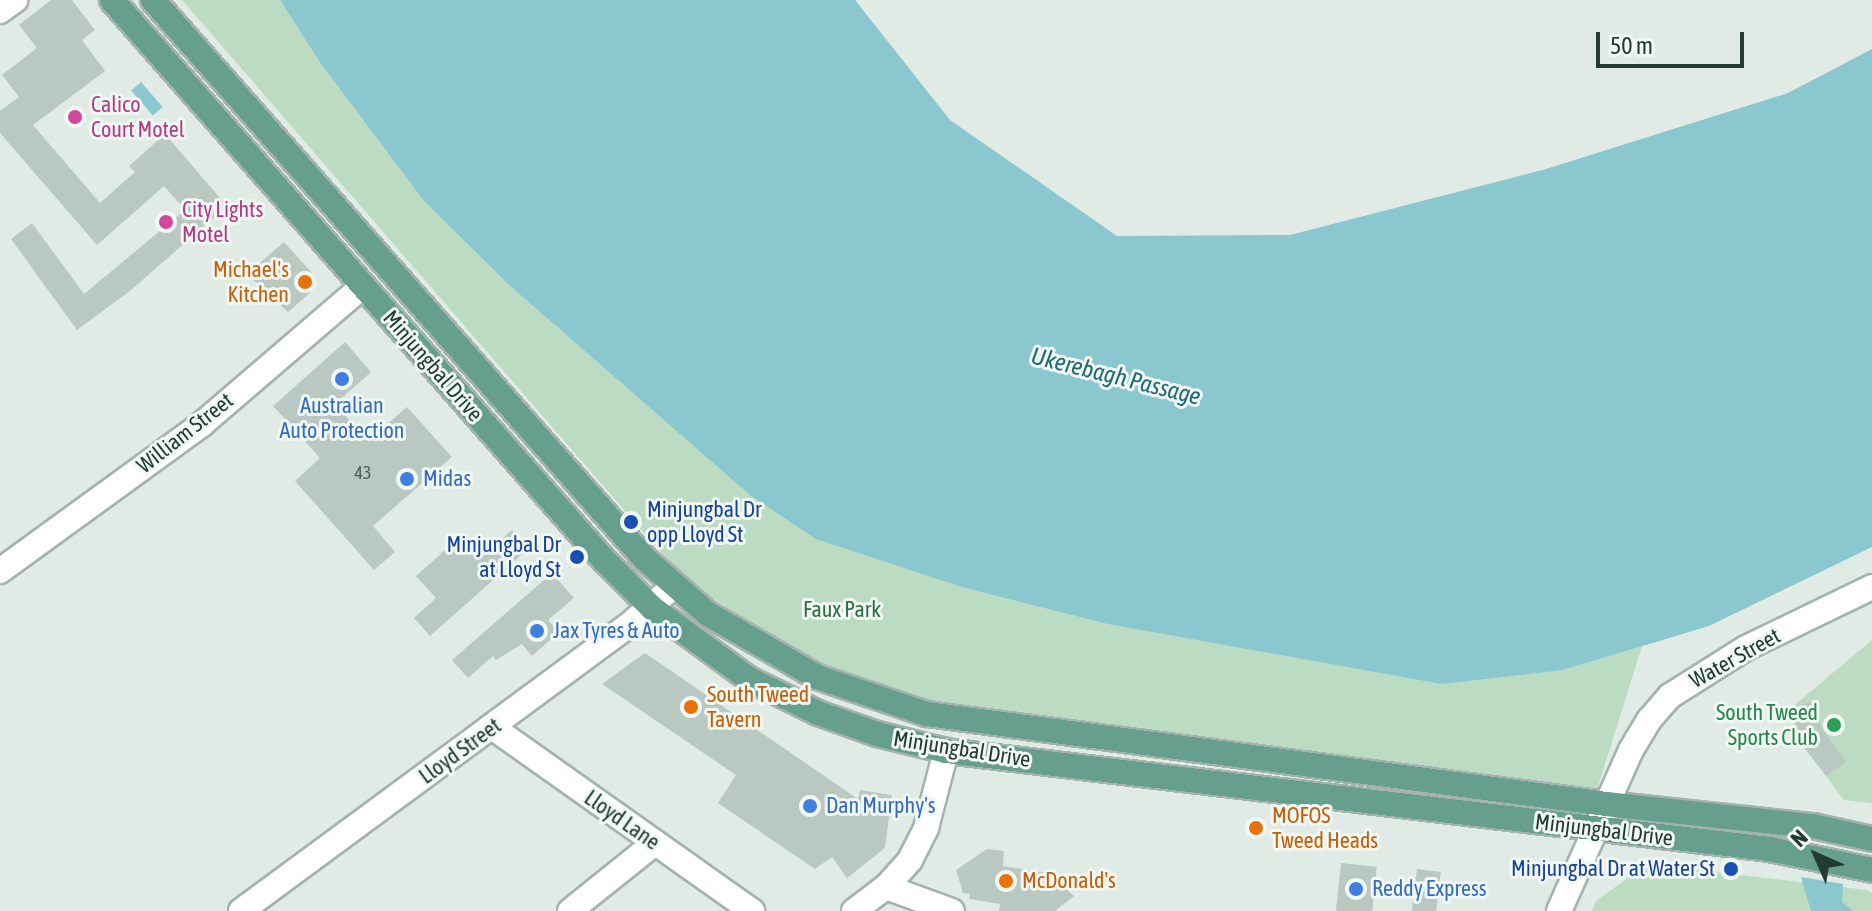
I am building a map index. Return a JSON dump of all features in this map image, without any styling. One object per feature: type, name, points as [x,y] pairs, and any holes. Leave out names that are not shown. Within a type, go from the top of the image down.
[{"type":"main road","name":"Minjungbal Drive","points":[[112,0],[591,546],[652,608],[749,679],[804,706],[877,734],[946,751],[1769,849],[1872,870]]},
{"type":"main road","name":"Minjungbal Drive","points":[[153,0],[600,510],[674,586],[740,636],[817,677],[927,714],[1606,804],[1813,826],[1872,839]]},
{"type":"street","points":[[0,11],[15,0]]},
{"type":"street","name":"William Street","points":[[0,571],[202,424],[363,286]]},
{"type":"street","name":"Lloyd Street","points":[[256,907],[652,608],[674,586]]},
{"type":"street","name":"Water Street","points":[[1559,911],[1631,750],[1649,720],[1670,696],[1746,648],[1872,587]]},
{"type":"street","name":"Lloyd Lane","points":[[492,727],[752,911]]},
{"type":"street","points":[[854,911],[886,887],[910,860],[926,828],[946,751]]},
{"type":"street","points":[[570,911],[655,843]]},
{"type":"street","points":[[886,887],[952,911]]},
{"type":"green space","name":"Faux Park","points":[[182,0],[280,0],[321,64],[424,201],[509,285],[751,496],[816,538],[1563,670],[1642,646],[1597,790],[936,702],[810,663],[684,579]]},
{"type":"green space","name":"South Tweed Sports Club","points":[[1872,640],[1872,803],[1844,800],[1800,742],[1791,708]]},
{"type":"green space","points":[[1647,864],[1867,890],[1872,893],[1872,911],[1592,911],[1596,901]]},
{"type":"water","name":"Ukerebagh Passage","points":[[280,0],[855,0],[950,120],[1117,236],[1290,235],[1546,169],[1788,93],[1872,49],[1872,547],[1709,626],[1563,670],[1442,684],[1108,624],[962,587],[816,539],[751,496],[509,285],[424,201],[321,64]]},
{"type":"water","points":[[141,82],[163,107],[153,115],[131,91]]},
{"type":"water","points":[[1801,877],[1843,884],[1842,902],[1853,911],[1811,911]]},
{"type":"building","points":[[51,0],[72,0],[95,30],[82,40],[105,71],[33,125],[100,203],[135,172],[129,166],[165,134],[227,206],[131,290],[77,330],[11,239],[32,223],[84,294],[185,210],[164,186],[97,245],[0,133],[0,111],[19,97],[2,75],[37,48],[19,25]]},
{"type":"building","points":[[284,242],[312,273],[311,292],[288,312],[247,274]]},
{"type":"building","points":[[345,342],[371,372],[335,404],[368,441],[407,407],[452,457],[373,526],[395,552],[374,570],[295,481],[320,458],[273,406]]},
{"type":"building","points":[[512,530],[529,548],[430,636],[414,618],[436,598],[416,576],[463,534],[483,556]]},
{"type":"building","points":[[552,573],[574,598],[548,620],[559,632],[532,656],[522,644],[496,660],[493,656],[468,678],[452,660]]},
{"type":"building","points":[[645,653],[858,799],[860,790],[892,795],[885,848],[847,878],[832,857],[815,869],[718,803],[736,775],[602,684]]},
{"type":"building","points":[[1814,701],[1822,729],[1846,762],[1826,776],[1800,742],[1791,708]]},
{"type":"building","points":[[987,849],[1004,851],[1003,866],[1071,877],[1069,892],[1074,896],[1055,911],[999,911],[1000,904],[969,899],[970,894],[963,893],[956,870]]},
{"type":"building","name":"Reddy Express","points":[[1341,863],[1377,867],[1372,911],[1336,911]]},
{"type":"building","points":[[1417,869],[1441,872],[1436,911],[1412,911]]},
{"type":"place","name":"Calico Court Motel","points":[[75,117]]},
{"type":"place","name":"City Lights Motel","points":[[166,222]]},
{"type":"place","name":"Michael's Kitchen","points":[[305,282]]},
{"type":"place","name":"Australian Auto Protection","points":[[342,379]]},
{"type":"place","name":"Midas","points":[[407,479]]},
{"type":"place","name":"Minjungbal Dr opp Lloyd St","points":[[631,522]]},
{"type":"place","name":"Minjungbal Dr at Lloyd St","points":[[577,557]]},
{"type":"place","name":"Jax Tyres & Auto","points":[[537,631]]},
{"type":"place","name":"South Tweed Tavern","points":[[691,707]]},
{"type":"place","name":"South Tweed Sports Club","points":[[1834,725]]},
{"type":"place","name":"Dan Murphy's","points":[[810,806]]},
{"type":"place","name":"MOFOS Tweed Heads","points":[[1256,828]]},
{"type":"place","name":"Minjungbal Dr at Water St","points":[[1731,869]]},
{"type":"place","name":"McDonald's","points":[[1006,881]]},
{"type":"place","name":"Reddy Express","points":[[1356,889]]}]
